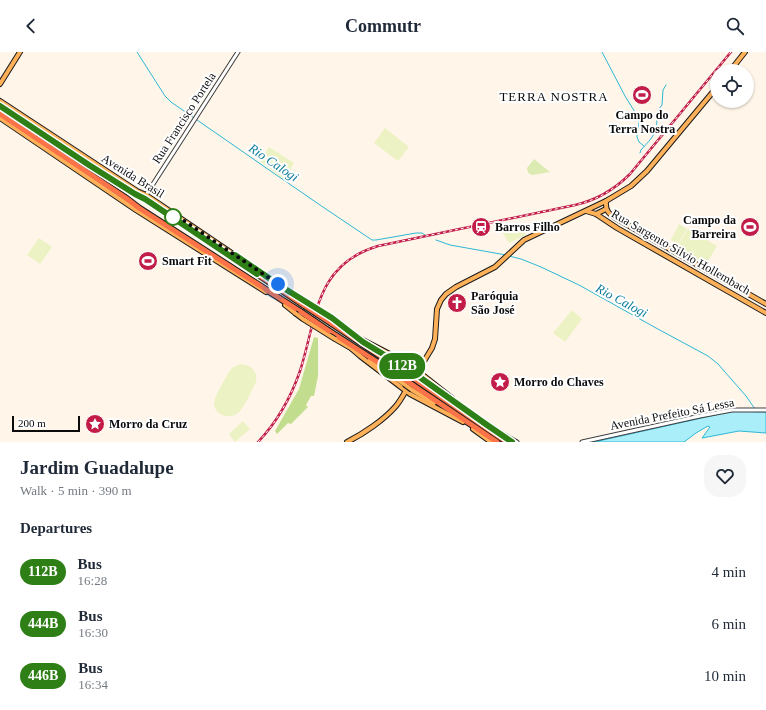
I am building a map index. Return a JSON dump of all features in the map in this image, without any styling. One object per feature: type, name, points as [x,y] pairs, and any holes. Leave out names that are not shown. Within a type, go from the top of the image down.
[{"type":"highway","name":"Avenida Brasil","points":[[0,106],[89,165],[151,203],[257,274],[306,304],[410,373],[508,442]]},
{"type":"highway","name":"Avenida Brasil","points":[[0,114],[139,208],[259,285],[405,383],[497,442]]},
{"type":"main road","points":[[0,84],[20,52]]},
{"type":"main road","points":[[736,64],[745,52]]},
{"type":"main road","points":[[347,442],[362,433],[390,412],[406,391],[427,358],[434,343],[437,309],[443,297],[453,288],[490,270],[507,256],[516,246],[529,237],[547,230],[623,192],[641,178],[710,95]]},
{"type":"main road","name":"Avenida Brasil","points":[[0,101],[137,191],[146,195],[306,304]]},
{"type":"main road","name":"Avenida Brasil","points":[[0,118],[136,210],[298,312],[303,319],[352,348],[405,383]]},
{"type":"main road","name":"Rua Sargento Silvio Hollembach","points":[[606,201],[607,212],[617,219],[766,304]]},
{"type":"main road","points":[[596,214],[598,205]]},
{"type":"main road","points":[[596,214],[606,208]]},
{"type":"main road","name":"Rua Sargento Silvio Hollembach","points":[[585,211],[596,214],[617,228],[766,313]]},
{"type":"main road","points":[[668,257],[672,251]]},
{"type":"main road","points":[[235,255],[257,274]]},
{"type":"main road","points":[[236,274],[259,285]]},
{"type":"main road","points":[[737,297],[741,290]]},
{"type":"main road","name":"Avenida Brasil","points":[[331,321],[410,373]]},
{"type":"main road","points":[[354,336],[399,359],[418,371],[460,406]]},
{"type":"main road","points":[[352,348],[360,356],[406,391],[463,422]]},
{"type":"main road","name":"Avenida Brasil","points":[[420,380],[512,442]]},
{"type":"main road","name":"Avenida Brasil","points":[[413,388],[491,442]]},
{"type":"street","name":"Rua Francisco Portela","points":[[146,195],[238,52]]},
{"type":"street","name":"Avenida Prefeito Sá Lessa","points":[[582,442],[732,410],[766,410]]},
{"type":"street","points":[[499,433],[517,442]]},
{"type":"green space","name":"Campo do Terra Nostra","points":[[638,86],[651,95],[645,104],[632,94]]},
{"type":"green space","points":[[385,128],[409,147],[398,161],[374,143]]},
{"type":"green space","points":[[269,147],[294,163],[285,180],[260,161]]},
{"type":"green space","points":[[534,159],[550,172],[533,175],[529,174],[527,168]]},
{"type":"green space","name":"Campo da Barreira","points":[[749,220],[758,223],[751,236],[742,231]]},
{"type":"green space","points":[[679,224],[687,229],[678,244],[671,240]]},
{"type":"green space","points":[[522,226],[526,235],[509,243],[501,230]]},
{"type":"green space","points":[[688,229],[717,246],[706,264],[677,247]]},
{"type":"green space","points":[[39,238],[52,247],[40,264],[27,255]]},
{"type":"green space","points":[[572,310],[582,319],[565,342],[553,333]]},
{"type":"green space","points":[[314,337],[318,338],[318,376],[314,396],[311,396],[306,405],[308,407],[291,424],[288,423],[277,434],[275,431],[299,389]]},
{"type":"green space","points":[[241,364],[253,369],[256,375],[256,382],[242,409],[232,416],[224,416],[215,409],[214,402],[221,386],[232,368]]},
{"type":"green space","points":[[243,421],[250,429],[235,442],[229,434]]},
{"type":"water","points":[[733,411],[766,412],[766,433],[739,431],[702,438],[710,427],[708,426],[684,442],[594,442]]},
{"type":"waterway","name":"Rio Calogi","points":[[137,52],[165,96],[171,102],[372,240],[416,233],[422,233],[425,235]]},
{"type":"waterway","points":[[602,52],[638,117],[639,122],[637,137],[639,142],[644,146]]},
{"type":"waterway","points":[[640,153],[655,132],[657,114],[662,105],[663,90],[666,85]]},
{"type":"waterway","name":"Rio Calogi","points":[[436,240],[450,245],[506,255]]},
{"type":"waterway","name":"Rio Calogi","points":[[509,256],[541,267],[579,285],[708,356],[718,364],[746,396],[755,409]]},
{"type":"railway","points":[[258,442],[283,409],[292,390],[300,371],[321,296],[330,280],[341,266],[357,255],[378,246],[575,205],[605,194],[630,174],[731,52]]},
{"type":"bus line","name":"112B","points":[[0,106],[89,165],[145,199],[257,274],[235,255],[282,287],[332,318],[354,336],[411,371],[512,442]]},
{"type":"place","name":"Campo do Terra Nostra","points":[[642,95]]},
{"type":"place","name":"Barros Filho","points":[[481,227]]},
{"type":"place","name":"Campo da Barreira","points":[[750,227]]},
{"type":"place","name":"Smart Fit","points":[[148,261]]},
{"type":"place","name":"Paróquia São José","points":[[457,303]]},
{"type":"place","name":"Morro do Chaves","points":[[500,382]]},
{"type":"place","name":"Morro da Cruz","points":[[95,424]]},
{"type":"district","name":"TERRA NOSTRA","points":[[554,96]]},
{"type":"route","points":[[173,217],[171,212],[278,284]]}]
